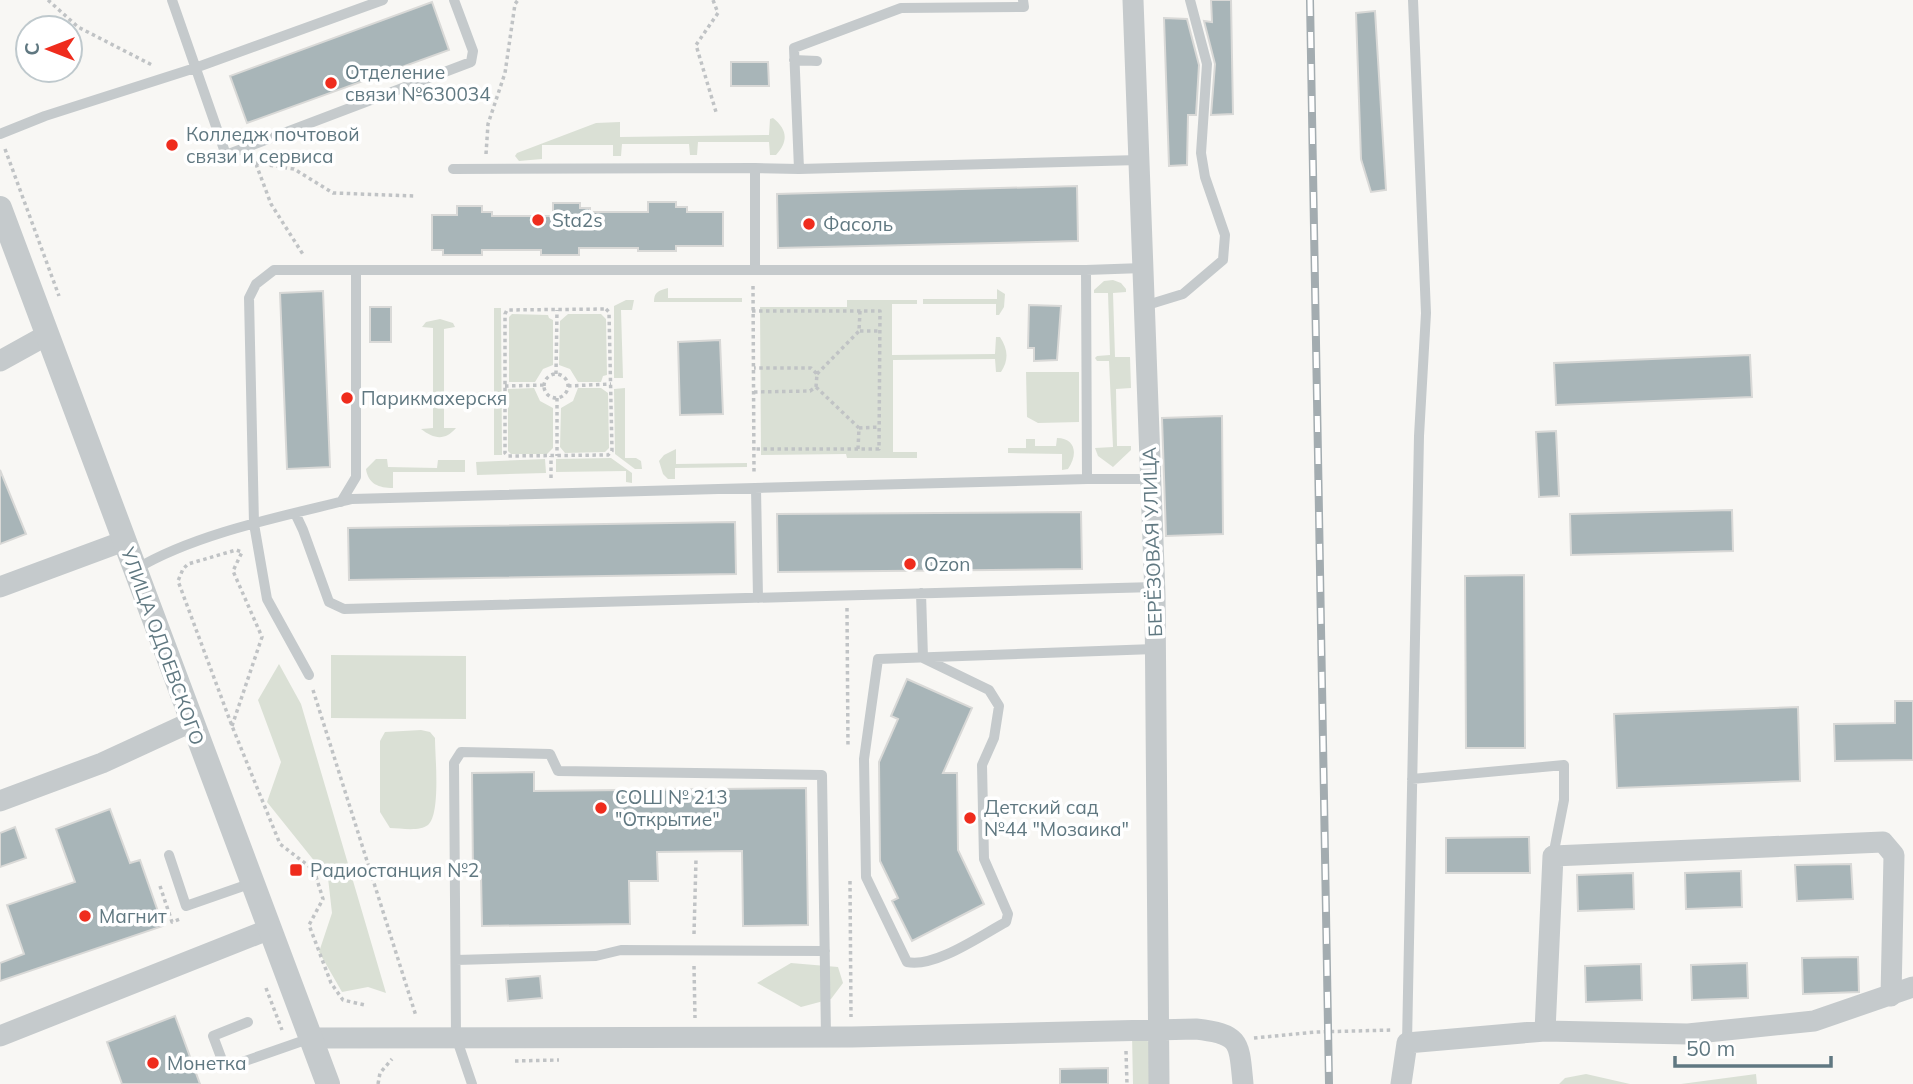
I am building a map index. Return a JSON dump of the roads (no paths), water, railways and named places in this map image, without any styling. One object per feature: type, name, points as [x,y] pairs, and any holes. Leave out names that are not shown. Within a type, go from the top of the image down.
[{"type":"street","name":"БЕРЁЗОВАЯ УЛИЦА","points":[[1133,0],[1155,587],[1159,1084]]},
{"type":"street","name":"УЛИЦА ОДОЕВСКОГО","points":[[0,208],[5,235],[47,335],[328,1084]]},
{"type":"street","points":[[0,361],[47,335]]},
{"type":"street","points":[[0,587],[124,541]]},
{"type":"street","points":[[0,801],[102,763],[191,722]]},
{"type":"street","points":[[1545,1031],[1553,856],[1883,842],[1894,855],[1891,996]]},
{"type":"street","points":[[0,1036],[270,929]]},
{"type":"street","points":[[1401,1084],[1407,1043],[1545,1031],[1688,1034],[1814,1021],[1913,987]]},
{"type":"street","points":[[311,1038],[826,1037],[1196,1029],[1221,1032],[1234,1039],[1240,1056],[1242,1084]]},
{"type":"lane","points":[[172,0],[226,155],[471,62],[473,51],[454,0]]},
{"type":"lane","points":[[0,134],[45,116],[195,68],[383,0]]},
{"type":"lane","points":[[799,169],[794,48],[901,8],[1024,7],[1023,0]]},
{"type":"lane","points":[[1144,306],[1183,294],[1223,260],[1226,235],[1205,177],[1201,153],[1207,64],[1190,0]]},
{"type":"lane","points":[[1407,1043],[1419,436],[1426,313],[1413,0]]},
{"type":"lane","points":[[794,60],[817,61]]},
{"type":"lane","points":[[453,169],[799,169],[1139,160]]},
{"type":"lane","points":[[754,270],[755,168]]},
{"type":"lane","points":[[309,675],[267,598],[254,524],[249,298],[256,284],[274,270],[1143,268]]},
{"type":"lane","points":[[341,502],[356,477],[356,270]]},
{"type":"lane","points":[[1086,270],[1087,479]]},
{"type":"lane","points":[[134,570],[159,555],[254,524],[352,499],[1150,479]]},
{"type":"lane","points":[[755,488],[758,598]]},
{"type":"lane","points":[[295,513],[329,602],[344,609],[1155,587]]},
{"type":"lane","points":[[921,593],[923,657]]},
{"type":"lane","points":[[923,657],[989,690],[999,706],[994,738],[982,765],[985,859],[1008,914],[1006,922],[932,961],[917,964],[906,962],[866,877],[864,759],[878,659],[923,657],[1156,649]]},
{"type":"lane","points":[[472,1084],[456,1037],[454,763],[461,752],[550,754],[558,771],[822,775],[826,1037]]},
{"type":"lane","points":[[1412,779],[1564,765],[1564,800],[1553,856]]},
{"type":"lane","points":[[169,855],[186,906],[252,883]]},
{"type":"lane","points":[[456,960],[596,956],[621,950],[825,951]]},
{"type":"lane","points":[[248,1022],[213,1036],[225,1068],[311,1038]]},
{"type":"railway","points":[[1310,0],[1329,1084]]},
{"type":"place","name":"Отделение связи №630034","points":[[331,83]]},
{"type":"place","name":"Колледж почтовой связи и сервиса","points":[[172,145]]},
{"type":"place","name":"Sta2s","points":[[538,220]]},
{"type":"place","name":"Фасоль","points":[[809,224]]},
{"type":"place","name":"Парикмахерскя","points":[[347,398]]},
{"type":"place","name":"Ozon","points":[[910,564]]},
{"type":"place","name":"СОШ № 213 \"Открытие\"","points":[[601,808]]},
{"type":"place","name":"Детский сад №44 \"Мозаика\"","points":[[970,818]]},
{"type":"place","name":"Радиостанция №2","points":[[296,870]]},
{"type":"place","name":"Магнит","points":[[85,916]]},
{"type":"place","name":"Монетка","points":[[153,1063]]}]
